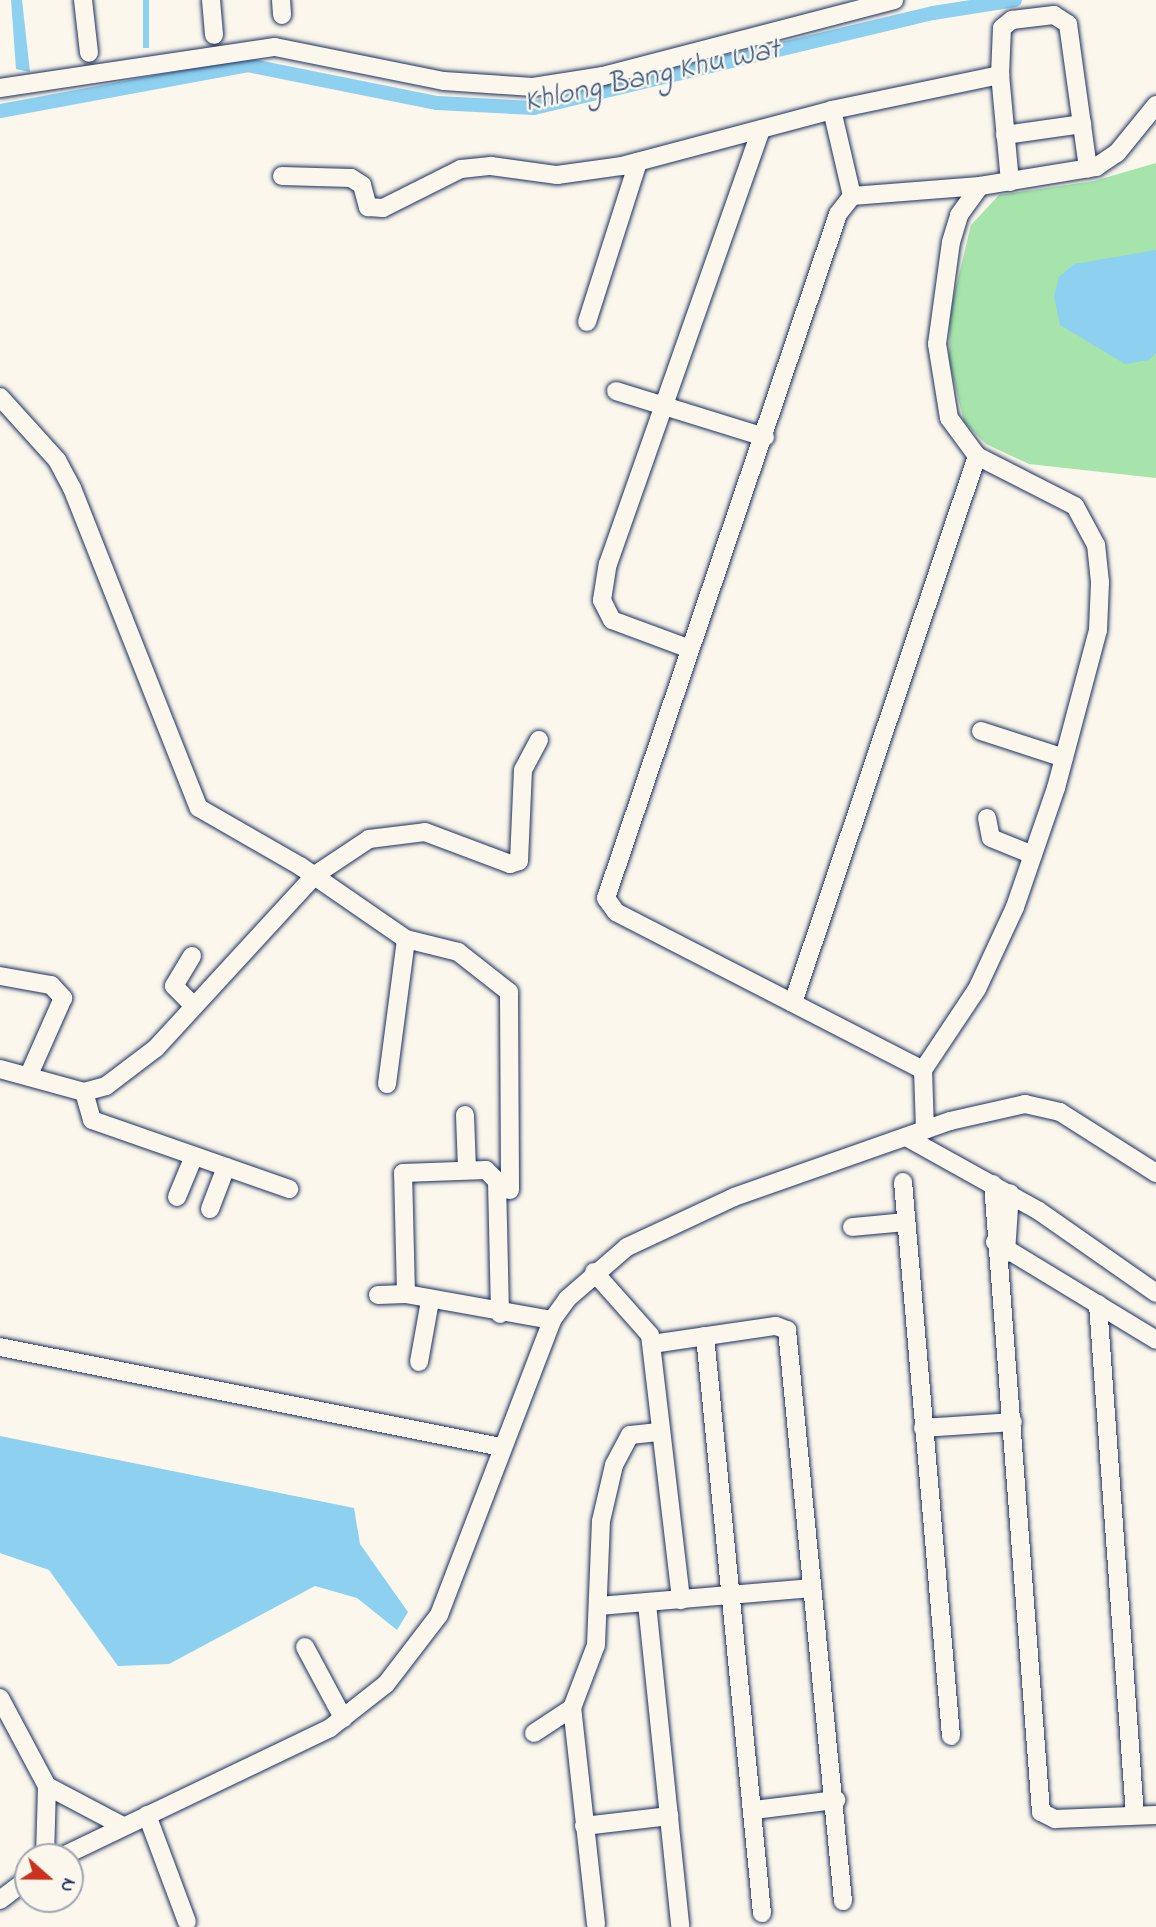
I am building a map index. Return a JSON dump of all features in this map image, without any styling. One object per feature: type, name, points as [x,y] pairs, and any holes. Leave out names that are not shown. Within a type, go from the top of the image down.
[{"type":"street","points":[[83,0],[89,53]]},
{"type":"street","points":[[211,0],[214,35]]},
{"type":"street","points":[[0,88],[275,47],[444,81],[533,88],[603,76],[894,0]]},
{"type":"street","points":[[1010,182],[1000,75],[1007,22],[1061,17],[1068,24],[1088,169]]},
{"type":"street","points":[[282,176],[351,178],[362,185],[373,210],[461,169],[577,174],[638,162],[832,110],[1000,75]]},
{"type":"street","points":[[923,1070],[616,912],[606,898],[765,437],[838,214],[852,196],[980,186],[1088,169],[1118,153],[1156,105]]},
{"type":"street","points":[[832,110],[852,196]]},
{"type":"street","points":[[1005,135],[1082,124]]},
{"type":"street","points":[[690,649],[612,620],[602,600],[608,564],[761,129]]},
{"type":"street","points":[[587,322],[638,162]]},
{"type":"street","points":[[925,1130],[923,1070],[976,989],[1033,855],[1064,758],[1098,630],[1096,545],[1075,506],[976,456],[961,441],[941,397],[937,344],[951,242],[959,215],[980,186]]},
{"type":"street","points":[[617,391],[765,437]]},
{"type":"street","points":[[0,397],[57,460],[72,488],[199,808],[318,872],[406,939],[458,952],[509,992],[510,1190]]},
{"type":"street","points":[[793,1003],[976,456]]},
{"type":"street","points":[[981,731],[1064,758]]},
{"type":"street","points":[[0,1069],[84,1092],[106,1086],[156,1048],[318,872],[369,839],[425,832],[510,864],[519,861],[523,770],[540,740]]},
{"type":"street","points":[[987,818],[991,838],[1033,855]]},
{"type":"street","points":[[387,1084],[406,939]]},
{"type":"street","points":[[192,956],[174,986],[193,1005]]},
{"type":"street","points":[[0,976],[51,985],[63,998],[28,1077]]},
{"type":"street","points":[[84,1092],[92,1121],[289,1189]]},
{"type":"street","points":[[84,1845],[343,1718],[386,1685],[439,1615],[501,1447],[552,1320],[594,1272],[627,1247],[786,1178],[997,1108],[1042,1105],[1156,1173]]},
{"type":"street","points":[[465,1115],[467,1170]]},
{"type":"street","points":[[906,1137],[1010,1193],[1156,1293]]},
{"type":"street","points":[[177,1197],[194,1156]]},
{"type":"street","points":[[210,1209],[226,1167]]},
{"type":"street","points":[[406,1294],[402,1173],[467,1170],[496,1175],[500,1314]]},
{"type":"street","points":[[903,1182],[951,1736]]},
{"type":"street","points":[[993,1184],[1003,1249],[1041,1812],[1055,1818],[1135,1815],[1155,1820]]},
{"type":"street","points":[[1003,1249],[1010,1193]]},
{"type":"street","points":[[852,1227],[905,1222]]},
{"type":"street","points":[[1003,1249],[1156,1340]]},
{"type":"street","points":[[594,1272],[630,1308],[651,1339],[659,1432],[681,1600]]},
{"type":"street","points":[[378,1295],[406,1294],[500,1314],[552,1320]]},
{"type":"street","points":[[419,1362],[430,1301]]},
{"type":"street","points":[[1098,1304],[1135,1815]]},
{"type":"street","points":[[651,1339],[705,1336],[776,1326],[787,1330],[844,1901]]},
{"type":"street","points":[[705,1336],[754,1810],[762,1913]]},
{"type":"street","points":[[0,1347],[501,1447]]},
{"type":"street","points":[[923,1428],[1013,1422]]},
{"type":"street","points":[[596,1924],[572,1708],[596,1645],[601,1521],[614,1465],[630,1435],[659,1432]]},
{"type":"street","points":[[599,1606],[812,1588]]},
{"type":"street","points":[[647,1604],[680,1925]]},
{"type":"street","points":[[305,1647],[343,1718]]},
{"type":"street","points":[[0,1698],[47,1787],[45,1843]]},
{"type":"street","points":[[534,1733],[572,1708]]},
{"type":"street","points":[[47,1787],[121,1825]]},
{"type":"street","points":[[754,1810],[836,1800]]},
{"type":"street","points":[[146,1815],[187,1922]]},
{"type":"street","points":[[584,1826],[669,1815]]},
{"type":"green space","points":[[1156,163],[1156,478],[1029,464],[986,444],[964,422],[949,361],[950,312],[971,225],[999,195],[1094,181]]},
{"type":"water","points":[[11,0],[22,0],[30,72],[16,69]]},
{"type":"water","points":[[143,0],[149,0],[149,48],[143,48]]},
{"type":"water","points":[[1156,250],[1156,353],[1149,360],[1125,364],[1060,325],[1054,297],[1059,277],[1074,264]]},
{"type":"water","points":[[0,1436],[354,1508],[360,1544],[408,1612],[397,1630],[357,1598],[315,1586],[169,1664],[118,1666],[49,1570],[0,1553]]},
{"type":"waterway","name":"Khlong Bang Khu Wat","points":[[0,111],[247,65],[437,103],[534,108],[933,13],[1015,0]]}]
